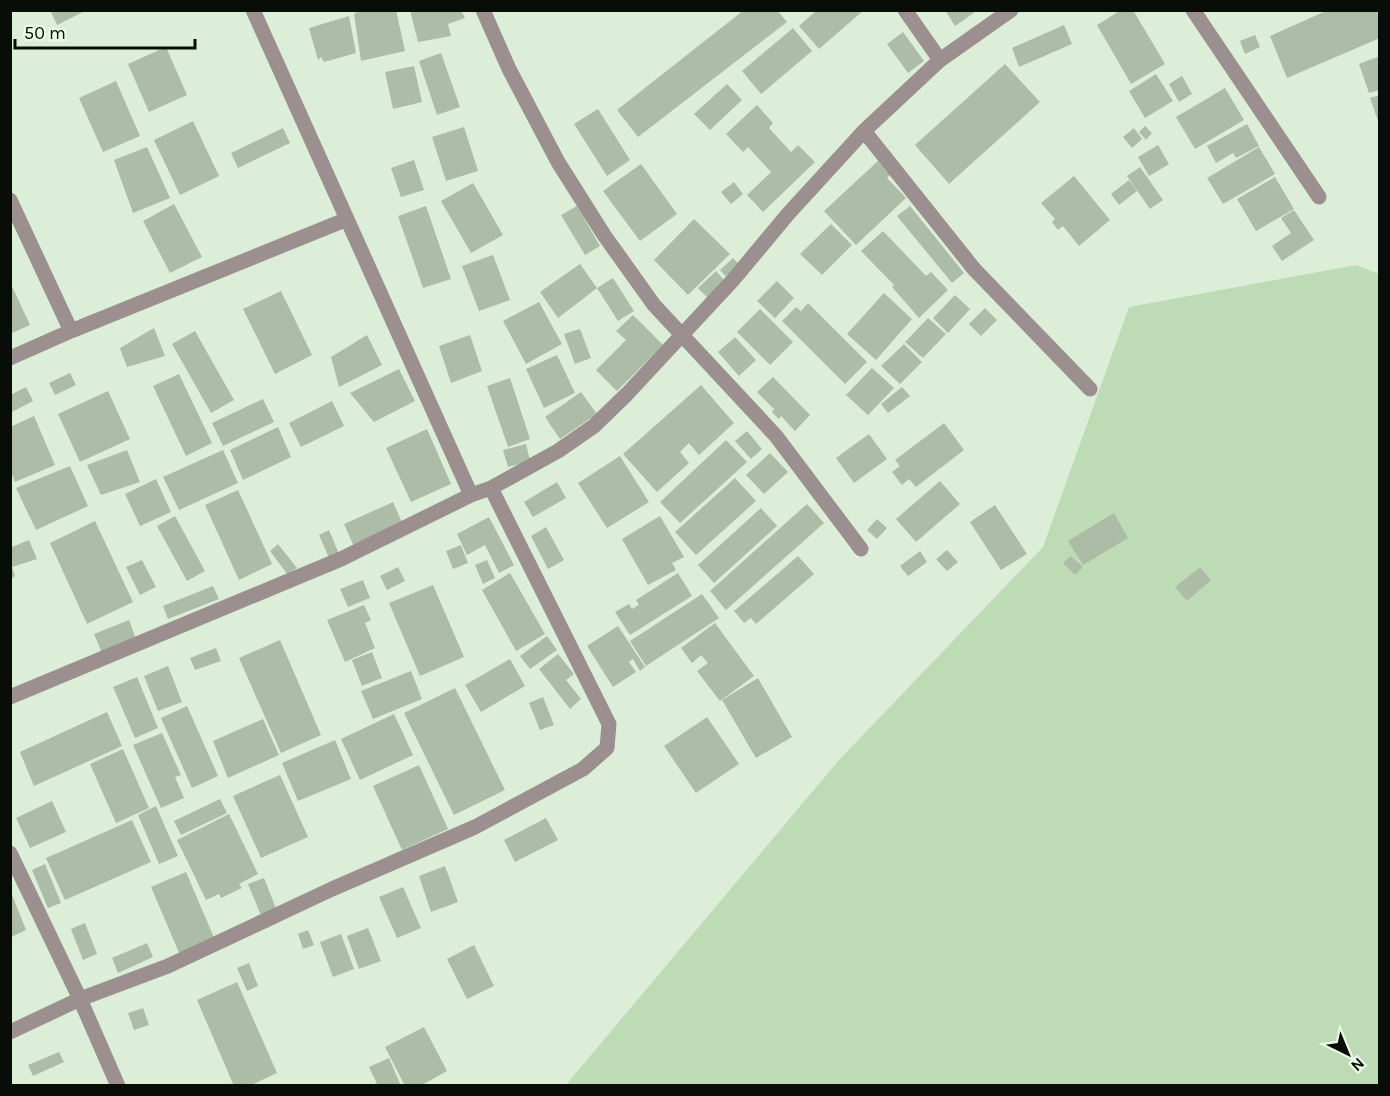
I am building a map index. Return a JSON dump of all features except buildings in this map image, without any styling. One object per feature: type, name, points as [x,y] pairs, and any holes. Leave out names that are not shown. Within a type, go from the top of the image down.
[{"type":"street","points":[[253,10],[345,220],[471,495]]},
{"type":"street","points":[[483,10],[508,69],[558,162],[610,244],[654,304],[776,436],[861,549]]},
{"type":"street","points":[[905,10],[940,60]]},
{"type":"street","points":[[10,697],[341,558],[471,495],[491,488],[558,451],[594,426],[683,335],[864,131],[940,60],[1011,10]]},
{"type":"street","points":[[1193,10],[1319,197]]},
{"type":"street","points":[[864,131],[974,269],[1089,389]]},
{"type":"street","points":[[10,200],[70,331]]},
{"type":"street","points":[[10,358],[70,331],[345,220]]},
{"type":"street","points":[[10,1032],[81,999],[168,966],[332,889],[475,827],[583,769],[607,748],[609,724],[491,488]]},
{"type":"street","points":[[10,853],[81,999],[117,1086]]},
{"type":"green space","points":[[1356,265],[1379,274],[1379,1085],[565,1086],[839,760],[1043,547],[1129,307]]}]
